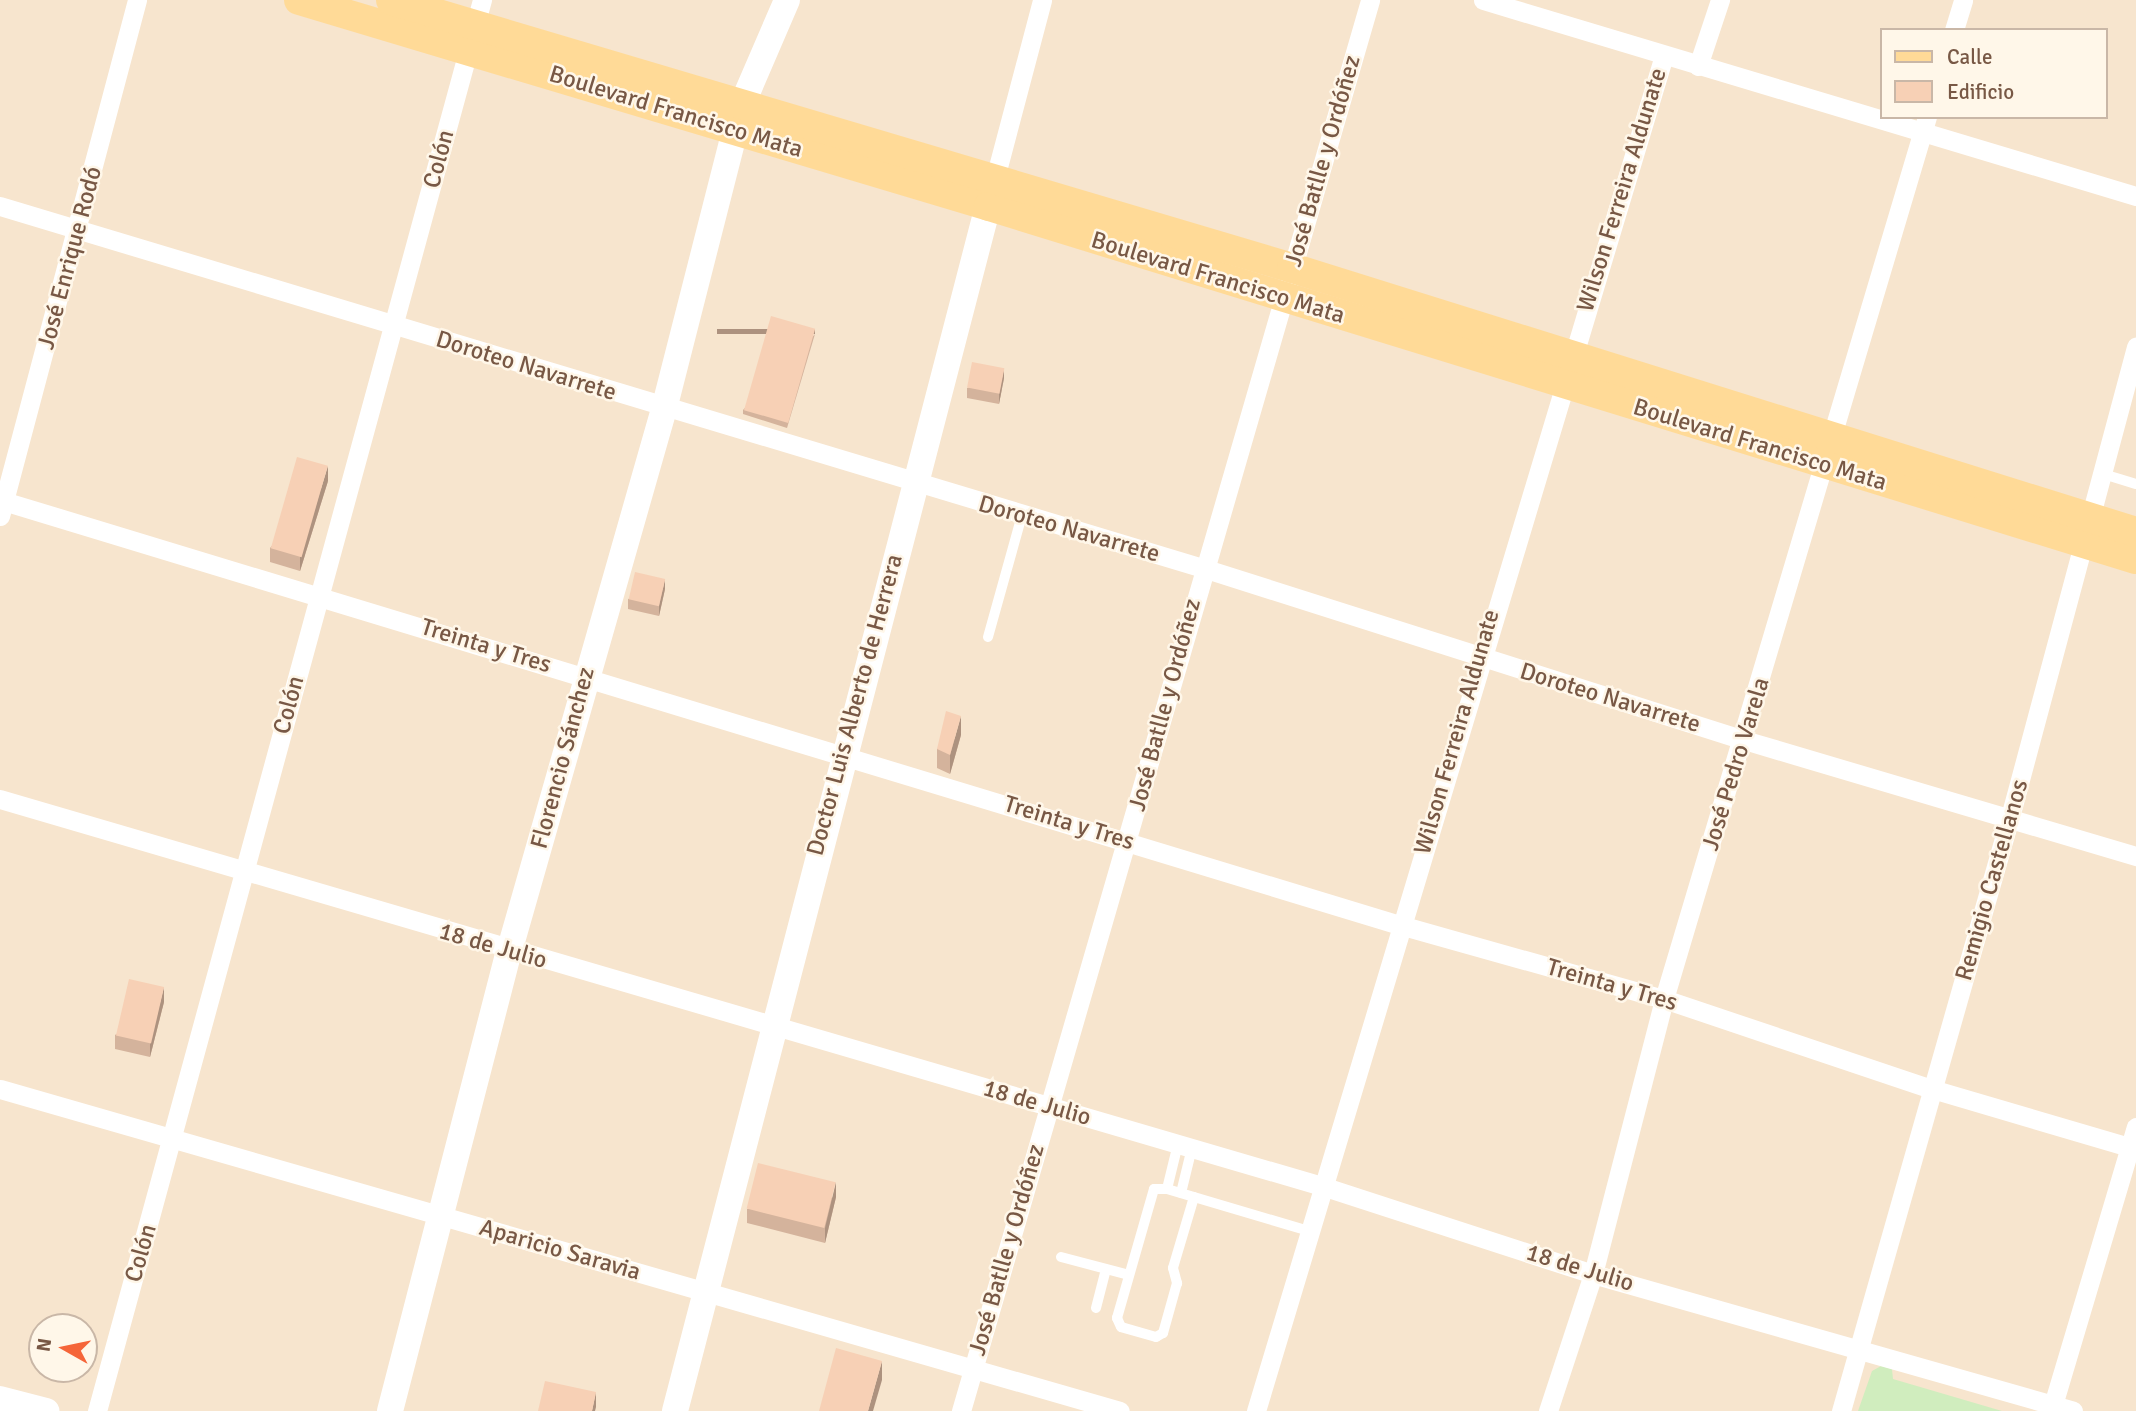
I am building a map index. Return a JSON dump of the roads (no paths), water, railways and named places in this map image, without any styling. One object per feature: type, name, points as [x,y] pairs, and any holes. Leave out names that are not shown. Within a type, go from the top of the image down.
[{"type":"main road","name":"Boulevard Francisco Mata","points":[[299,0],[476,24]]},
{"type":"main road","name":"Boulevard Francisco Mata","points":[[391,0],[476,24],[738,118],[991,194],[1292,268],[1821,464],[2085,531],[2136,532]]},
{"type":"main road","name":"Boulevard Francisco Mata","points":[[991,194],[1283,299],[1830,436],[2085,531],[2136,559]]},
{"type":"street","name":"José Enrique Rodó","points":[[1,505],[79,230],[137,0]]},
{"type":"street","name":"Florencio Sánchez","points":[[390,1411],[509,952],[585,676],[664,409],[738,118],[787,0]]},
{"type":"street","name":"Doctor Luis Alberto de Herrera","points":[[675,1411],[703,1291],[913,483],[1042,0]]},
{"type":"street","name":"José Batlle y Ordóñez","points":[[961,1411],[1048,1106],[1128,841],[1203,568],[1370,0]]},
{"type":"street","points":[[1483,0],[1698,66],[1881,113]]},
{"type":"street","name":"Wilson Ferreira Aldunate","points":[[1698,66],[1720,0]]},
{"type":"street","points":[[1955,28],[1963,0]]},
{"type":"street","name":"Colón","points":[[97,1411],[476,24]]},
{"type":"street","name":"Wilson Ferreira Aldunate","points":[[1256,1411],[1479,657],[1664,55]]},
{"type":"street","points":[[1905,119],[2136,196]]},
{"type":"street","name":"José Pedro Varela","points":[[1548,1411],[1593,1274],[1664,999],[1744,740],[1821,464],[1924,124]]},
{"type":"street","name":"Doroteo Navarrete","points":[[0,206],[394,324],[664,409],[1203,568],[1744,740],[2136,856]]},
{"type":"street","name":"Remigio Castellanos","points":[[1841,1411],[1861,1350],[2010,817],[2099,473],[2136,346]]},
{"type":"street","name":"Treinta y Tres","points":[[1,505],[318,595],[1400,925],[1664,999],[1932,1090],[2133,1148]]},
{"type":"street","name":"18 de Julio","points":[[0,799],[509,952],[773,1024],[1322,1186],[1593,1274],[2073,1411]]},
{"type":"street","name":"Aparicio Saravia","points":[[0,1089],[1120,1411]]},
{"type":"street","points":[[2053,1405],[2133,1148],[2136,1127]]},
{"type":"street","points":[[0,1399],[46,1411]]},
{"type":"lane","points":[[2099,473],[2136,484]]},
{"type":"lane","points":[[988,637],[1021,515]]},
{"type":"lane","points":[[1167,1189],[1185,1146]]},
{"type":"lane","points":[[1181,1193],[1185,1146]]},
{"type":"lane","points":[[1194,1197],[1173,1268],[1177,1283],[1160,1336],[1118,1323],[1152,1192],[1160,1187],[1181,1193],[1309,1231]]},
{"type":"lane","points":[[1061,1257],[1129,1275]]},
{"type":"lane","points":[[1096,1308],[1105,1269]]}]
